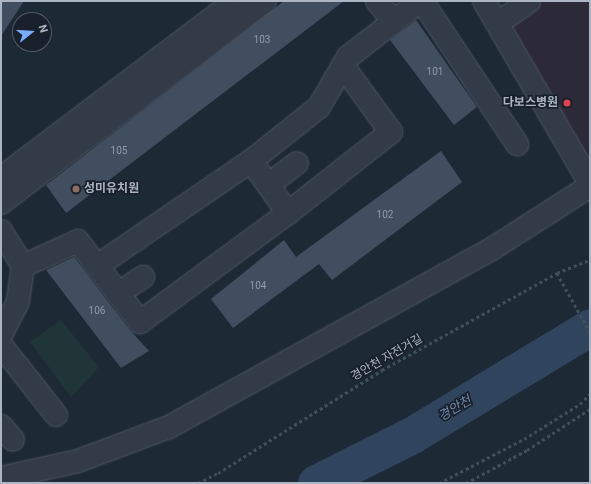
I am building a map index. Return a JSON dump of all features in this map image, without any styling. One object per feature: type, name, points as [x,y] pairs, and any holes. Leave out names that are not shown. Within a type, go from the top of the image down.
[{"type":"street","points":[[1,178],[235,1]]},
{"type":"street","points":[[1,203],[264,1]]},
{"type":"street","points":[[377,1],[394,22]]},
{"type":"street","points":[[97,266],[250,160],[320,107],[348,57],[421,1],[517,144]]},
{"type":"street","points":[[1,478],[78,461],[169,427],[490,250],[590,185],[484,1]]},
{"type":"street","points":[[498,24],[528,1]]},
{"type":"street","points":[[23,266],[78,241],[140,322],[288,213],[391,132],[343,66]]},
{"type":"street","points":[[250,160],[288,213]]},
{"type":"street","points":[[268,185],[296,163]]},
{"type":"street","points":[[1,231],[23,266],[18,301],[1,334]]},
{"type":"street","points":[[119,293],[143,277]]},
{"type":"street","points":[[1,345],[56,415]]},
{"type":"path","name":"경안천 자전거길","points":[[198,483],[218,473],[382,370],[557,273],[590,260]]},
{"type":"path","points":[[557,273],[590,332]]},
{"type":"path","points":[[439,483],[524,438],[580,404],[590,394]]},
{"type":"path","points":[[466,483],[527,450],[590,409]]},
{"type":"shaded area","name":"다보스병원","points":[[529,1],[590,1],[590,183],[498,23]]},
{"type":"green space","points":[[61,320],[99,367],[71,397],[30,342]]},
{"type":"building","points":[[1,1],[24,1],[17,12],[12,12],[12,19],[1,36]]},
{"type":"building","points":[[284,1],[344,1],[66,213],[46,185]]},
{"type":"building","points":[[416,20],[477,107],[454,125],[390,40]]},
{"type":"building","points":[[441,151],[462,182],[332,280],[319,264],[233,328],[211,299],[284,240],[296,257]]},
{"type":"building","points":[[74,257],[130,330],[149,351],[121,368],[46,270]]},
{"type":"waterway","name":"경안천","points":[[316,483],[412,435],[590,327]]},
{"type":"place","name":"다보스병원","points":[[567,103]]},
{"type":"place","name":"성미유치원","points":[[76,189]]}]
